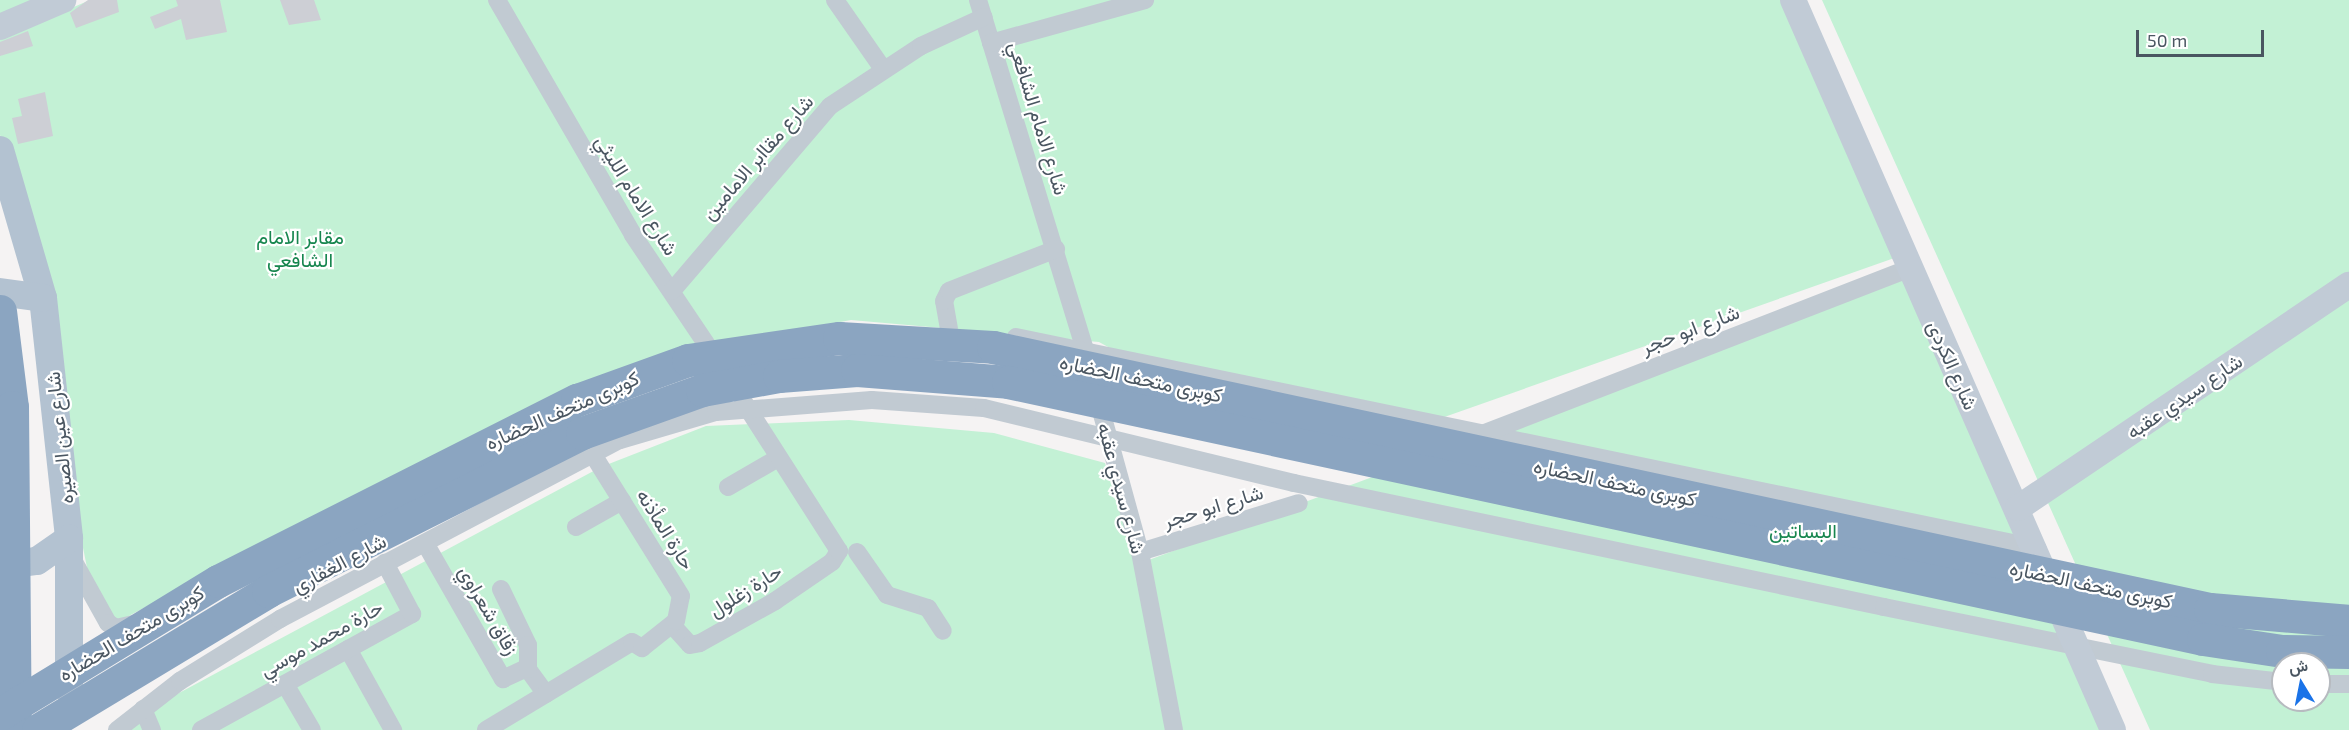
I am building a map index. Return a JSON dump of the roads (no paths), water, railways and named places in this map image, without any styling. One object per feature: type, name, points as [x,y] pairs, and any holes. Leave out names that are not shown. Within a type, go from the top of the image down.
[{"type":"highway","points":[[0,311],[12,407],[39,729]]},
{"type":"highway","name":"كوبرى متحف الحضاره","points":[[0,714],[218,581],[577,400],[688,360],[839,338],[916,339],[1011,351],[2210,609],[2349,621]]},
{"type":"highway","name":"كوبرى متحف الحضاره","points":[[39,729],[268,591],[582,433],[702,390],[779,376],[857,370],[933,372],[1018,384],[2203,639],[2282,651],[2349,652]]},
{"type":"main road","name":"شارع عين الصيره","points":[[0,150],[43,297],[69,546],[73,657],[39,729]]},
{"type":"main road","points":[[0,292],[43,297]]},
{"type":"main road","points":[[0,566],[37,561],[69,546]]},
{"type":"street","points":[[0,27],[63,0]]},
{"type":"street","name":"شارع الامام الليثي","points":[[497,0],[633,235],[748,408]]},
{"type":"street","points":[[835,0],[883,69]]},
{"type":"street","points":[[991,43],[1075,8],[1145,0]]},
{"type":"street","name":"شارع الكردى","points":[[1793,0],[2037,548],[2113,730]]},
{"type":"street","name":"شارع مقاابر الامامين","points":[[672,291],[808,127],[883,69],[981,8]]},
{"type":"street","name":"شارع الامام الشافعي","points":[[981,8],[1056,249]]},
{"type":"street","points":[[948,329],[944,301],[949,291],[1056,249]]},
{"type":"street","name":"شارع سيدي عقبه","points":[[1056,249],[1140,552],[1174,730]]},
{"type":"street","name":"شارع ابو حجر","points":[[1485,433],[1911,268]]},
{"type":"street","name":"شارع سيدي عقبه","points":[[2018,508],[2349,285]]},
{"type":"street","points":[[69,546],[97,609],[108,623],[125,627],[535,408],[612,376],[710,348],[818,331],[948,329],[1085,349],[2037,548]]},
{"type":"street","name":"شارع الغفاري","points":[[117,730],[143,709],[261,630],[592,453],[688,417],[748,408],[872,400],[946,402],[1108,437],[1294,483],[2080,647],[2271,680]]},
{"type":"street","points":[[748,408],[778,458],[855,550],[887,595],[928,608],[943,632]]},
{"type":"street","name":"حارة المأذنه","points":[[592,453],[681,596],[673,626]]},
{"type":"street","points":[[728,487],[778,458]]},
{"type":"street","points":[[1690,475],[1705,567]]},
{"type":"street","points":[[1705,567],[1710,480]]},
{"type":"street","points":[[576,527],[622,501]]},
{"type":"street","name":"شارع ابو حجر","points":[[1140,552],[1299,503]]},
{"type":"street","name":"زقاق شعراوي","points":[[425,543],[503,679],[528,669],[546,694]]},
{"type":"street","name":"حارة زغلول","points":[[673,626],[685,642],[700,643],[792,590],[832,562],[855,550]]},
{"type":"street","name":"حارة محمد موسي","points":[[201,730],[412,614],[385,563]]},
{"type":"street","points":[[501,589],[531,653],[528,669]]},
{"type":"street","points":[[486,730],[632,642],[642,648],[673,626]]},
{"type":"street","points":[[348,649],[393,730]]},
{"type":"street","points":[[285,684],[312,730]]},
{"type":"street","points":[[2331,684],[2349,684]]},
{"type":"street","points":[[143,709],[152,730]]},
{"type":"park label","name":"مقابر الامام الشافعي","points":[[300,248]]},
{"type":"park label","name":"البساتين","points":[[1803,530]]}]
